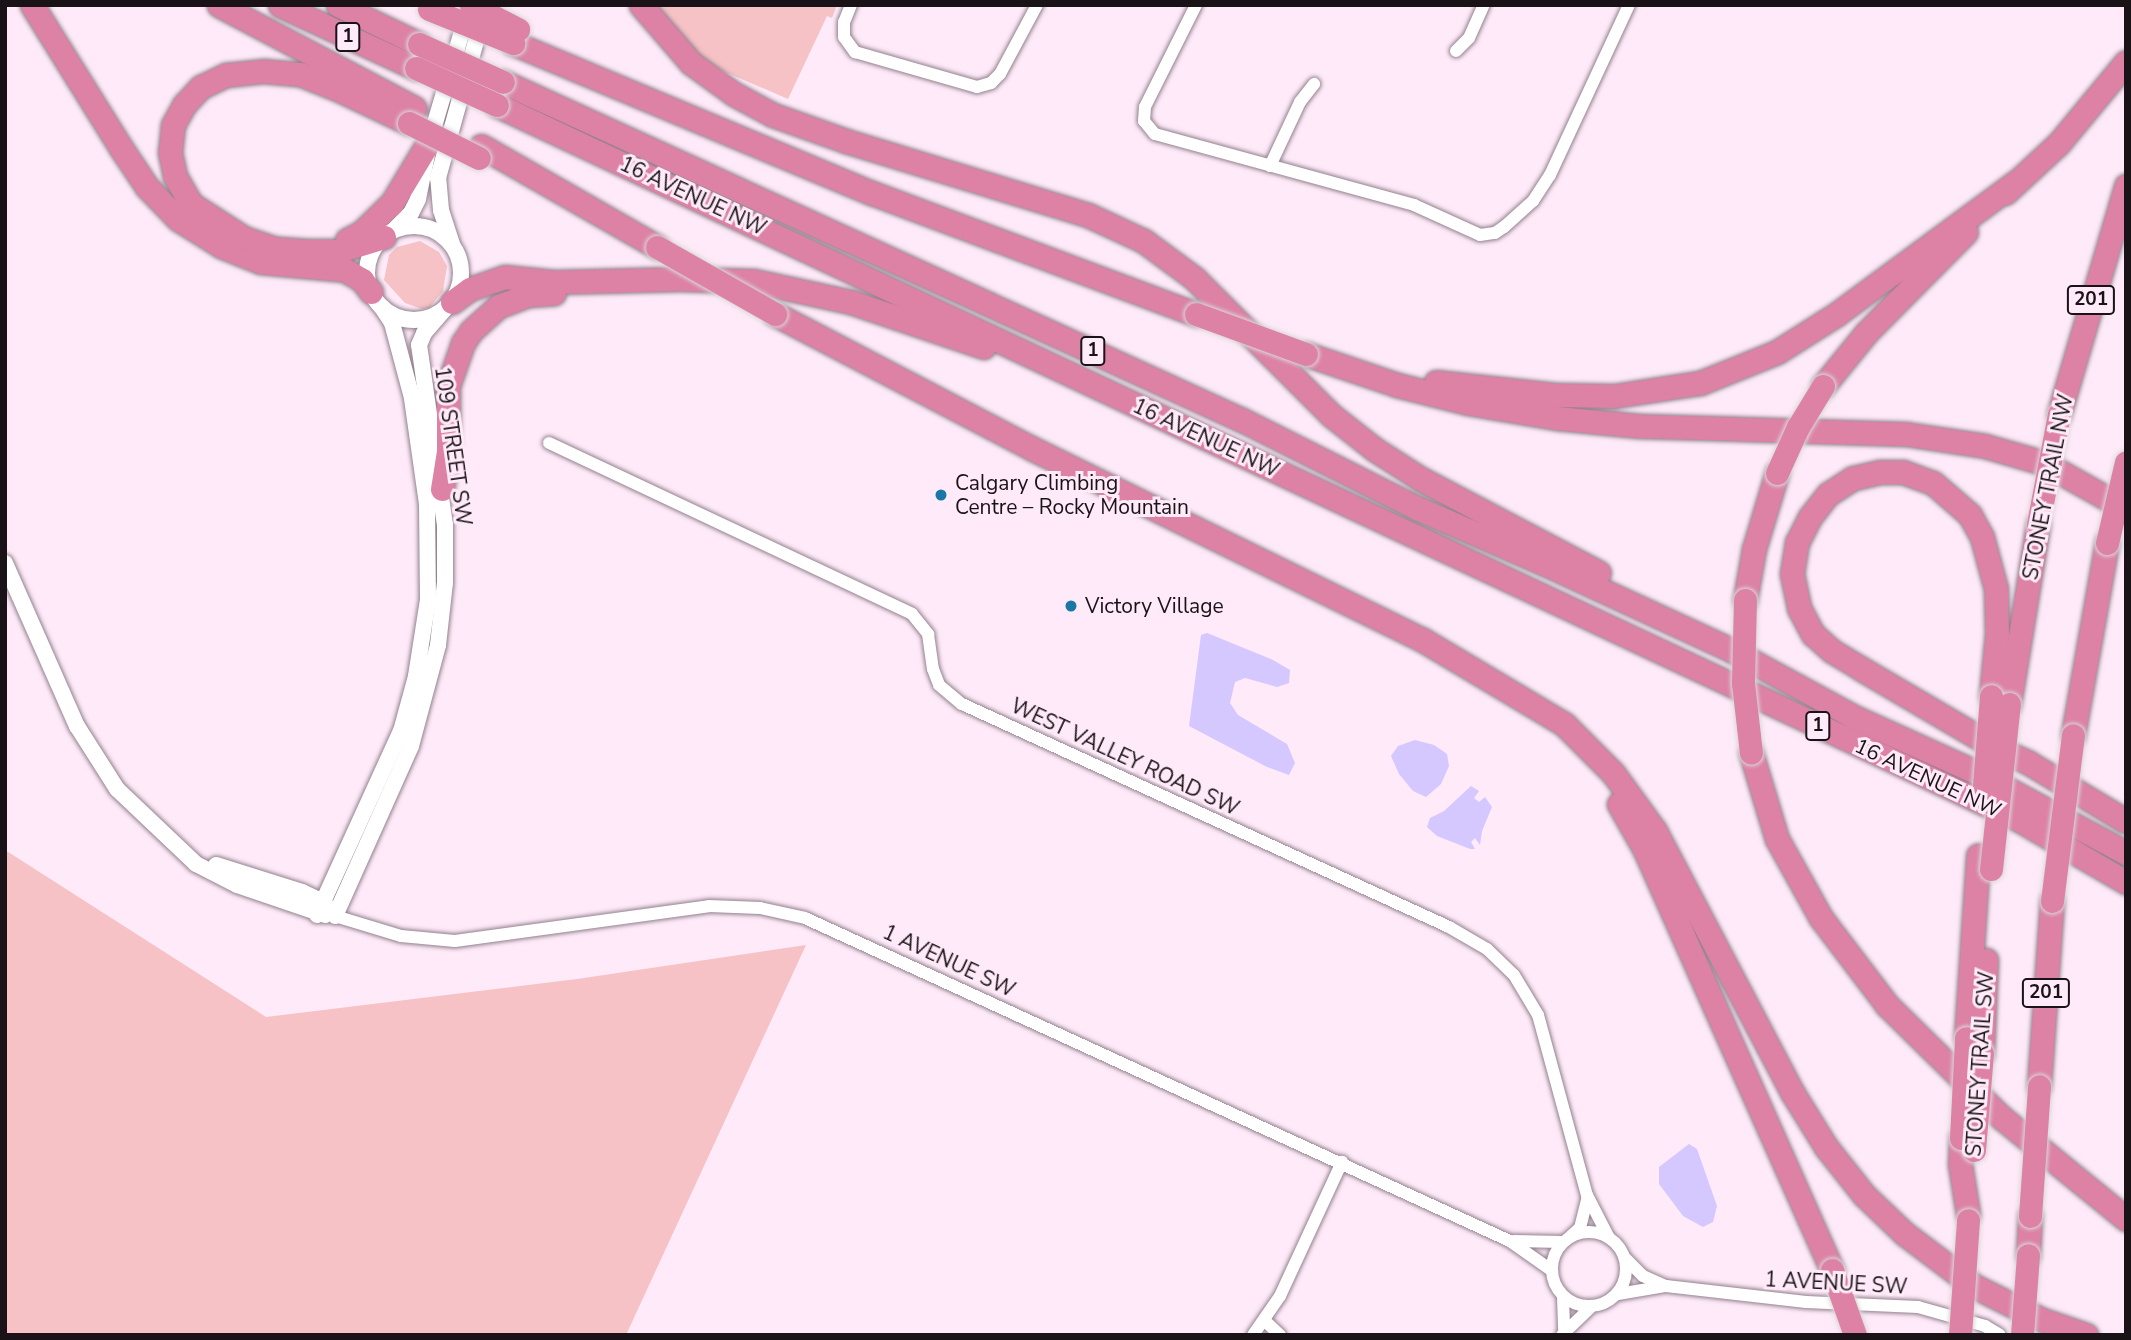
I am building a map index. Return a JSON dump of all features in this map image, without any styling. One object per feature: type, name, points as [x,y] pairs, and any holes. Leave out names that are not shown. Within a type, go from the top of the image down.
[{"type":"highway","points":[[32,5],[147,187],[178,219],[221,246],[261,262],[345,270],[362,280],[376,299]]},
{"type":"highway","points":[[219,5],[411,116],[573,200],[775,314],[1033,449],[1423,640],[1564,724],[1613,773],[1655,831],[1792,1092],[1826,1147],[1864,1195],[1905,1234],[1974,1286],[2040,1319],[2086,1335]]},
{"type":"highway","name":"16 AVENUE NW","points":[[280,5],[416,68],[500,94],[1230,415],[1417,508],[1680,626],[1856,718],[1978,773],[2126,853]]},
{"type":"highway","name":"16 AVENUE NW","points":[[338,5],[419,44],[500,94],[1060,370],[2018,820],[2126,882]]},
{"type":"highway","points":[[641,5],[691,63],[734,94],[773,115],[835,138],[1088,215],[1144,241],[1194,278],[1331,415],[1374,449],[1421,479],[1649,600],[1680,626]]},
{"type":"highway","points":[[425,7],[516,36]]},
{"type":"highway","points":[[469,8],[516,36],[664,105],[872,193],[1196,314],[1396,385],[1468,402],[1557,418],[1640,426],[1906,434],[1985,446],[2045,463],[2126,509]]},
{"type":"highway","points":[[2126,62],[2059,143],[2015,183],[1866,333],[1824,386],[1798,427],[1776,473],[1754,549],[1745,600],[1743,683],[1751,752],[1777,839],[1821,918],[1887,1005],[2001,1117],[2126,1219]]},
{"type":"highway","points":[[387,235],[338,251],[276,248],[242,237],[191,204],[175,176],[170,153],[173,125],[184,105],[201,87],[226,75],[263,71],[300,74],[411,116]]},
{"type":"highway","points":[[307,251],[350,239],[376,220],[392,203],[430,140]]},
{"type":"highway","points":[[1307,354],[1407,377],[1555,395],[1614,396],[1700,383],[1777,352],[1837,314],[2015,183]]},
{"type":"highway","name":"STONEY TRAIL NW","points":[[1998,794],[2000,700],[2059,414],[2126,186]]},
{"type":"highway","points":[[449,305],[470,289],[505,277],[554,282],[680,279],[770,282],[851,302],[1060,370]]},
{"type":"highway","points":[[442,489],[448,451],[448,386],[456,358],[471,331],[499,306],[512,300],[617,281]]},
{"type":"highway","name":"201","points":[[2022,1335],[2052,901],[2073,735],[2107,543],[2126,463]]},
{"type":"highway","points":[[1984,862],[2000,700],[1996,589],[1982,537],[1970,515],[1933,483],[1903,472],[1881,472],[1853,478],[1828,494],[1810,517],[1797,542],[1792,574],[1799,608],[1813,634],[1832,651],[1860,668],[1998,749],[2029,763],[2126,821]]},
{"type":"highway","points":[[1520,696],[1580,757],[1625,812],[1688,945],[1832,1270],[1856,1335]]},
{"type":"highway","name":"STONEY TRAIL SW","points":[[1960,1335],[1984,862],[1998,794]]},
{"type":"street","points":[[469,8],[430,140],[418,199],[411,213],[373,250],[368,266],[376,299],[396,316],[413,320],[431,317],[449,305],[460,287],[461,270],[441,209],[438,178],[486,5]]},
{"type":"street","points":[[851,5],[844,22],[844,37],[855,52],[977,87],[991,83],[1000,74],[1037,5]]},
{"type":"street","points":[[1196,5],[1145,107],[1146,125],[1159,136],[1414,205],[1475,234],[1495,233],[1533,201],[1550,175],[1629,5]]},
{"type":"street","points":[[1456,51],[1469,38],[1484,5]]},
{"type":"street","points":[[1270,166],[1300,102],[1314,84]]},
{"type":"street","points":[[387,235],[407,227],[425,227],[441,234],[453,247]]},
{"type":"street","name":"109 STREET SW","points":[[320,908],[401,731],[416,676],[428,599],[427,504],[412,398],[392,323],[376,299]]},
{"type":"street","name":"109 STREET SW","points":[[335,916],[397,783],[428,691],[438,645],[445,583],[442,489],[419,345],[431,322],[449,305]]},
{"type":"street","name":"WEST VALLEY ROAD SW","points":[[549,443],[912,614],[928,634],[935,678],[948,696],[962,704],[1449,927],[1487,949],[1514,975],[1538,1015],[1587,1195],[1609,1237]]},
{"type":"street","points":[[5,563],[92,754],[117,789],[174,842],[218,866],[283,885],[335,916]]},
{"type":"street","name":"1 AVENUE SW","points":[[335,916],[401,936],[455,941],[709,906],[784,912],[822,924],[1342,1162],[1510,1241],[1551,1270]]},
{"type":"street","points":[[1253,1335],[1280,1296],[1342,1162]]},
{"type":"street","name":"WEST VALLEY ROAD SW","points":[[1566,1240],[1580,1228],[1587,1195]]},
{"type":"street","points":[[1589,1232],[1609,1237],[1625,1258],[1625,1280],[1618,1294],[1606,1303],[1591,1307],[1576,1305],[1563,1297],[1554,1284],[1551,1270],[1554,1255],[1566,1240],[1589,1232]]},
{"type":"street","name":"1 AVENUE SW","points":[[1510,1241],[1566,1240]]},
{"type":"street","name":"1 AVENUE SW","points":[[1625,1258],[1643,1276],[1666,1286]]},
{"type":"street","name":"1 AVENUE SW","points":[[1618,1294],[1666,1286],[1806,1302],[1918,1307],[1985,1326],[2000,1335]]},
{"type":"street","points":[[1563,1297],[1563,1333]]},
{"type":"street","points":[[1563,1333],[1591,1307]]},
{"type":"street","points":[[1265,1321],[1280,1335]]},
{"type":"shaded area","points":[[655,5],[837,5],[832,18],[827,16],[788,99],[723,71],[683,46]]},
{"type":"shaded area","points":[[420,241],[439,252],[447,266],[443,291],[429,308],[422,309],[405,303],[384,280],[389,255],[397,247]]},
{"type":"shaded area","points":[[1207,633],[1273,660],[1290,670],[1289,683],[1277,687],[1245,678],[1235,682],[1230,703],[1238,715],[1287,744],[1295,763],[1289,775],[1267,767],[1189,726],[1201,635]]},
{"type":"shaded area","points":[[1415,740],[1434,745],[1447,754],[1449,766],[1441,784],[1426,797],[1413,791],[1399,774],[1391,756],[1398,746]]},
{"type":"shaded area","points":[[1471,786],[1479,791],[1474,798],[1479,802],[1485,797],[1492,807],[1482,831],[1480,845],[1475,838],[1471,842],[1475,849],[1437,836],[1427,827],[1430,818],[1444,811]]},
{"type":"shaded area","points":[[5,850],[266,1017],[577,979],[806,945],[626,1335],[5,1335]]},
{"type":"shaded area","points":[[1689,1144],[1697,1149],[1717,1206],[1713,1222],[1703,1227],[1683,1216],[1659,1184],[1659,1167]]},
{"type":"place","name":"Calgary Climbing Centre – Rocky Mountain","points":[[941,495]]},
{"type":"place","name":"Victory Village","points":[[1071,606]]}]
